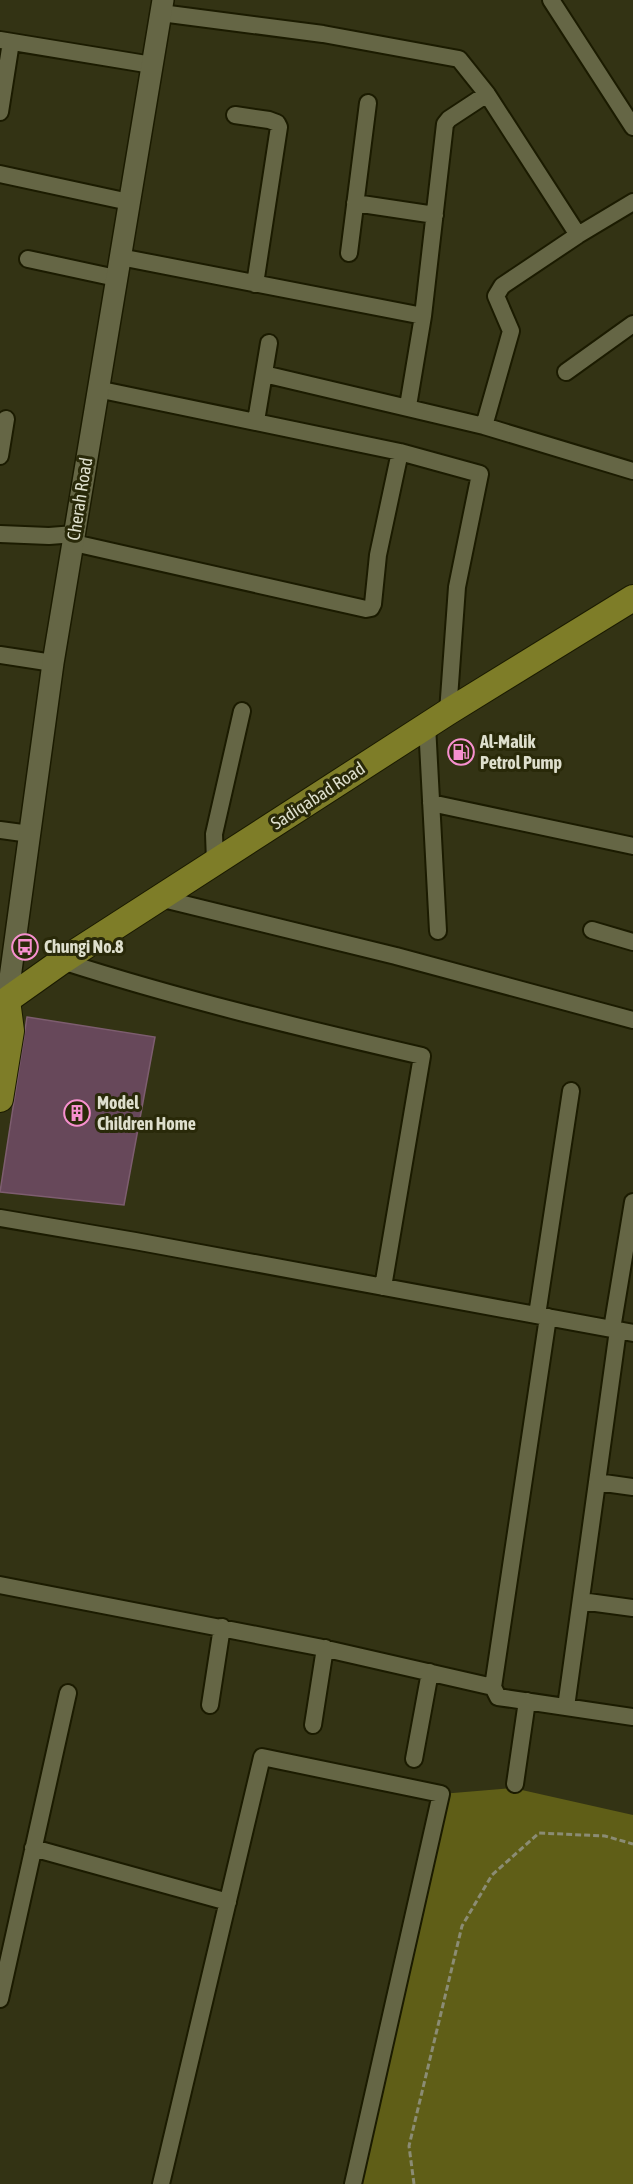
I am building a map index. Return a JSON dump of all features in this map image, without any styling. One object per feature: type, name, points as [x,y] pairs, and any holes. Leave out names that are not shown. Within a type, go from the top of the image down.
[{"type":"main road","name":"Sadiqabad Road","points":[[4,1006],[62,961],[159,898],[437,719],[633,598]]},
{"type":"main road","points":[[0,1099],[11,1031],[4,1006]]},
{"type":"street","points":[[551,0],[633,127]]},
{"type":"street","points":[[162,7],[459,59],[487,94],[578,235]]},
{"type":"street","name":"Cherah Road","points":[[4,1006],[6,957],[30,834],[53,663],[162,7]]},
{"type":"street","points":[[0,112],[5,41],[152,65]]},
{"type":"street","points":[[408,406],[423,316],[445,124],[487,94]]},
{"type":"street","points":[[349,253],[368,103]]},
{"type":"street","points":[[235,115],[269,120],[277,123],[279,127],[255,284]]},
{"type":"street","points":[[0,174],[129,202]]},
{"type":"street","points":[[484,426],[511,331],[496,296],[502,286],[578,235],[633,202]]},
{"type":"street","points":[[355,203],[435,215]]},
{"type":"street","points":[[120,257],[423,316]]},
{"type":"street","points":[[28,259],[116,278]]},
{"type":"street","points":[[566,372],[633,324]]},
{"type":"street","points":[[256,421],[268,343]]},
{"type":"street","points":[[264,374],[408,406],[484,426],[633,471]]},
{"type":"street","points":[[98,389],[400,452],[480,474],[457,586],[437,719],[431,803],[438,931]]},
{"type":"street","points":[[0,456],[6,419]]},
{"type":"street","points":[[0,534],[74,538],[366,609],[371,608],[378,555],[400,452]]},
{"type":"street","points":[[0,655],[53,663]]},
{"type":"street","points":[[215,862],[214,834],[242,711]]},
{"type":"street","points":[[431,803],[633,846]]},
{"type":"street","points":[[0,830],[30,834]]},
{"type":"street","points":[[159,898],[396,956],[577,1003],[633,1020]]},
{"type":"street","points":[[592,930],[633,942]]},
{"type":"street","points":[[62,961],[300,1028],[422,1056],[383,1287]]},
{"type":"street","points":[[571,1091],[493,1687],[498,1697],[633,1717]]},
{"type":"street","points":[[566,1707],[597,1482],[621,1330],[633,1202]]},
{"type":"street","points":[[0,1218],[621,1330]]},
{"type":"street","points":[[597,1482],[633,1487]]},
{"type":"street","points":[[0,1585],[325,1648],[493,1687]]},
{"type":"street","points":[[580,1601],[633,1608]]},
{"type":"street","points":[[210,1705],[222,1627]]},
{"type":"street","points":[[313,1725],[325,1648]]},
{"type":"street","points":[[414,1758],[430,1672]]},
{"type":"street","points":[[0,1999],[68,1693]]},
{"type":"street","points":[[515,1784],[527,1701]]},
{"type":"street","points":[[161,2184],[262,1757],[441,1794],[353,2184]]},
{"type":"street","points":[[33,1848],[228,1902]]},
{"type":"path","points":[[414,2184],[409,2146],[462,1926],[492,1875],[539,1833],[605,1836],[633,1844]]},
{"type":"shaded area","points":[[513,1788],[633,1815],[633,2184],[353,2184],[441,1794]]},
{"type":"building","name":"Model Children Home","points":[[27,1017],[155,1037],[124,1205],[0,1192]]},
{"type":"place","name":"Al-Malik Petrol Pump","points":[[461,752]]},
{"type":"place","name":"Chungi No.8","points":[[25,947]]},
{"type":"place","name":"Model Children Home","points":[[77,1113]]}]
